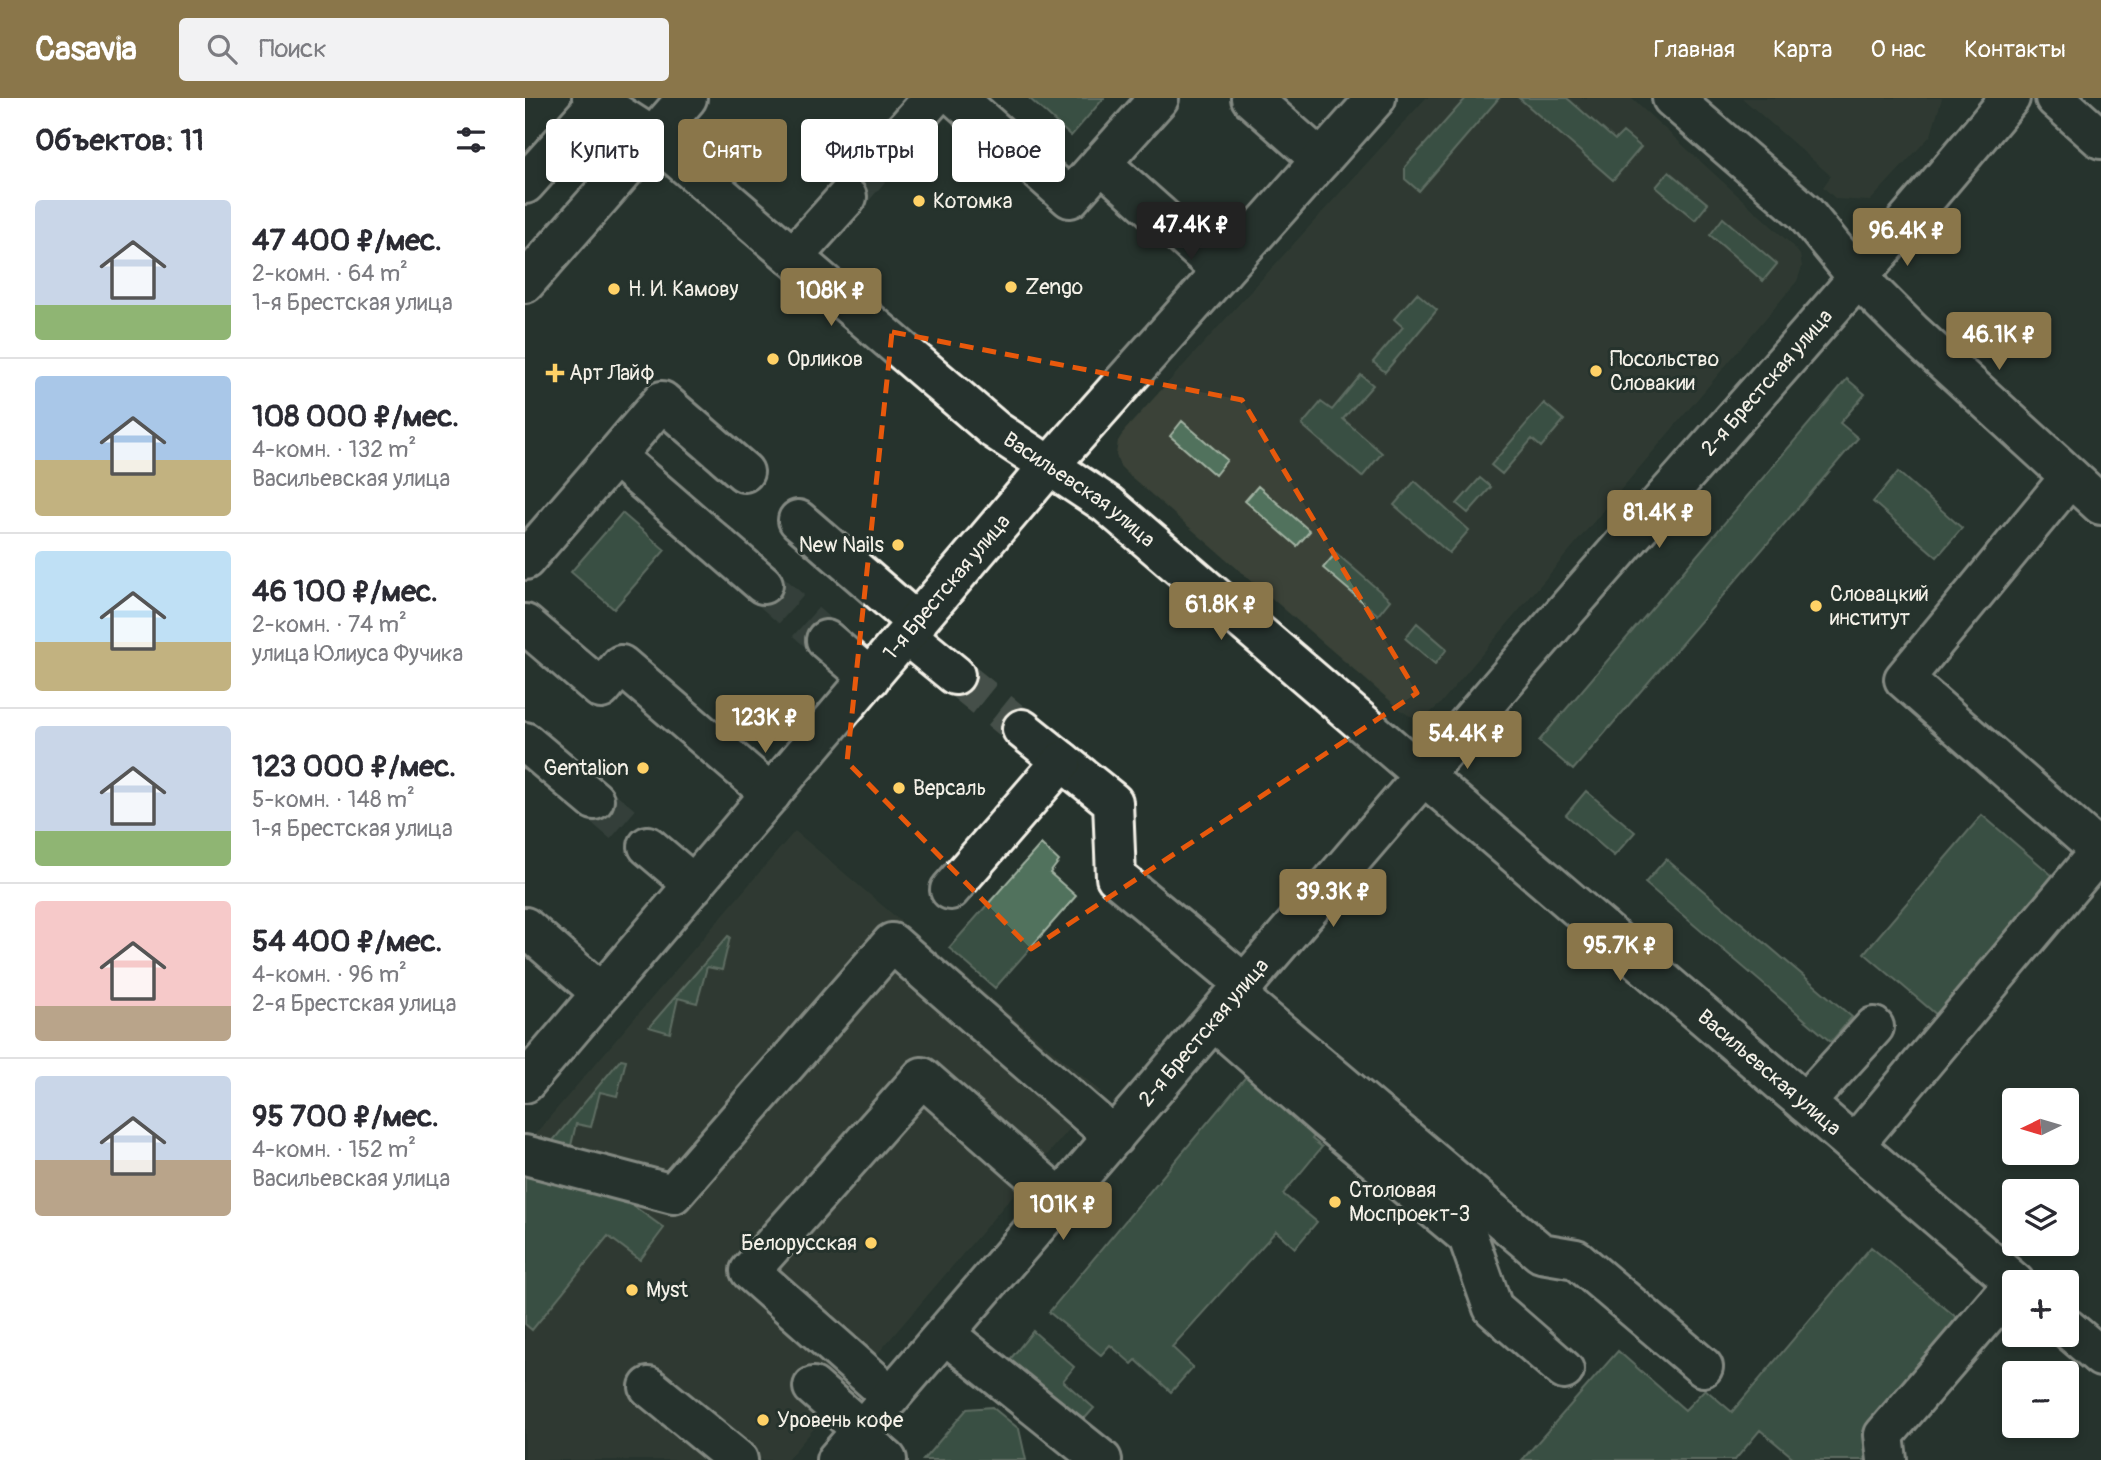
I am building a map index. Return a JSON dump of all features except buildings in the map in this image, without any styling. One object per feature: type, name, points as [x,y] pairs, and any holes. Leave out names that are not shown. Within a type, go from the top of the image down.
[{"type":"street","points":[[664,124],[687,98]]},
{"type":"street","points":[[914,119],[933,98]]},
{"type":"street","points":[[957,98],[1070,198],[1159,98]]},
{"type":"street","points":[[1251,98],[1321,160]]},
{"type":"street","name":"1-я Брестская улица","points":[[525,1083],[1049,466],[1376,98]]},
{"type":"street","points":[[1673,98],[1804,212],[1859,279],[1912,332],[2101,505]]},
{"type":"street","name":"2-я Брестская улица","points":[[852,1441],[1474,717],[1859,279],[2010,98]]},
{"type":"street","points":[[2056,98],[2101,139]]},
{"type":"street","points":[[525,184],[598,100]]},
{"type":"street","name":"Васильевская улица","points":[[598,100],[626,119]]},
{"type":"street","name":"Васильевская улица","points":[[664,146],[995,430],[1107,504],[2002,1272]]},
{"type":"street","points":[[1101,163],[1222,271]]},
{"type":"street","points":[[525,283],[614,182]]},
{"type":"street","points":[[793,257],[847,197]]},
{"type":"street","points":[[525,560],[662,401],[744,472]]},
{"type":"street","points":[[615,456],[763,584]]},
{"type":"street","points":[[1854,1144],[2100,851],[1904,679],[2070,477]]},
{"type":"street","points":[[798,520],[955,675]]},
{"type":"street","points":[[525,624],[601,689],[621,665],[771,794]]},
{"type":"street","points":[[826,640],[870,678]]},
{"type":"street","points":[[1022,729],[1113,802],[1116,877],[1232,1000],[1327,1120],[1468,1237],[1493,1308],[1564,1370]]},
{"type":"street","points":[[525,742],[594,800]]},
{"type":"street","points":[[950,890],[1062,761]]},
{"type":"street","points":[[648,846],[694,885]]},
{"type":"street","points":[[525,927],[601,993]]},
{"type":"street","points":[[525,1155],[673,1194],[891,943],[1114,1137]]},
{"type":"street","points":[[1232,1000],[1541,1253],[1576,1259],[1703,1367]]},
{"type":"street","points":[[1805,1104],[1874,1027]]},
{"type":"street","points":[[891,1396],[750,1271],[922,1077],[1061,1199]]},
{"type":"street","points":[[1887,1460],[1884,1435],[2002,1298]]},
{"type":"street","points":[[945,1334],[1103,1460]]},
{"type":"street","points":[[2079,1338],[2101,1357]]},
{"type":"street","points":[[649,1387],[737,1460]]},
{"type":"street","points":[[813,1387],[852,1441],[887,1460]]},
{"type":"highlighted area","points":[[892,332],[1242,400],[1417,693],[1031,949],[847,762]]},
{"type":"shaded area","points":[[1426,98],[1631,98],[1792,245],[1800,255],[1802,267],[1797,281],[1439,705],[1428,715],[1419,717],[1402,711],[1130,476],[1120,466],[1116,455],[1118,441],[1125,430]]},
{"type":"shaded area","points":[[1742,98],[1942,98],[1931,135],[1870,201],[1836,199],[1823,187],[1831,176]]},
{"type":"shaded area","points":[[795,831],[1101,1092],[787,1460],[525,1460],[525,1146]]},
{"type":"green space","points":[[1029,98],[1104,98],[1071,136],[1065,131],[1065,119],[1052,119]]},
{"type":"green space","points":[[1466,98],[1499,98],[1419,191],[1405,179],[1405,167]]},
{"type":"green space","points":[[1519,98],[1567,98],[1615,140],[1623,132],[1641,147],[1613,180]]},
{"type":"green space","points":[[1669,172],[1708,204],[1695,220],[1656,187]]},
{"type":"green space","points":[[1723,218],[1777,264],[1763,281],[1710,235]]},
{"type":"green space","points":[[1417,293],[1437,310],[1385,372],[1373,362],[1403,327],[1394,319]]},
{"type":"green space","points":[[1361,375],[1373,385],[1343,419],[1382,453],[1362,477],[1302,425],[1321,402],[1332,410]]},
{"type":"green space","points":[[1847,379],[1865,394],[1840,423],[1858,438],[1573,770],[1539,741]]},
{"type":"green space","points":[[1544,403],[1564,420],[1541,447],[1532,439],[1502,474],[1491,465]]},
{"type":"green space","points":[[1182,421],[1227,460],[1215,475],[1170,436]]},
{"type":"green space","points":[[1898,472],[1962,528],[1937,557],[1873,502]]},
{"type":"green space","points":[[1480,478],[1491,487],[1468,513],[1457,504]]},
{"type":"green space","points":[[1415,481],[1469,530],[1449,553],[1394,505]]},
{"type":"green space","points":[[1258,486],[1310,531],[1297,546],[1245,501]]},
{"type":"green space","points":[[622,513],[665,550],[614,609],[571,572]]},
{"type":"green space","points":[[1336,553],[1390,600],[1378,615],[1323,568]]},
{"type":"green space","points":[[1417,623],[1447,649],[1435,664],[1405,638]]},
{"type":"green space","points":[[1586,791],[1635,832],[1614,856],[1566,815]]},
{"type":"green space","points":[[1982,815],[2054,877],[1937,1015],[1864,953]]},
{"type":"green space","points":[[1041,844],[1059,861],[1050,873],[1076,896],[995,988],[949,948]]},
{"type":"green space","points":[[1666,859],[1852,1017],[1831,1042],[1645,883]]},
{"type":"green space","points":[[728,936],[730,937],[722,970],[707,967],[697,1003],[678,998],[670,1033],[649,1027]]},
{"type":"green space","points":[[621,1059],[626,1060],[617,1096],[600,1092],[591,1127],[576,1124],[569,1154],[545,1150]]},
{"type":"green space","points":[[1249,1073],[1317,1132],[1312,1139],[1322,1147],[1283,1194],[1317,1222],[1295,1248],[1276,1231],[1172,1347],[1193,1367],[1171,1392],[1136,1360],[1132,1364],[1110,1345],[1101,1355],[1049,1312]]},
{"type":"green space","points":[[525,1169],[611,1190],[664,1228],[640,1260],[608,1236],[532,1330],[525,1324]]},
{"type":"green space","points":[[1871,1247],[1962,1322],[1876,1460],[1796,1460],[1760,1430],[1735,1460],[1522,1460],[1618,1351],[1685,1410],[1705,1389],[1732,1412]]},
{"type":"green space","points":[[1033,1331],[1074,1367],[1063,1381],[1094,1408],[1079,1425],[1008,1362]]},
{"type":"green space","points":[[992,1407],[1019,1429],[1026,1460],[923,1460],[967,1409]]},
{"type":"tunnel","points":[[847,197],[860,182]]},
{"type":"tunnel","points":[[763,584],[826,640]]},
{"type":"tunnel","points":[[955,675],[1022,729]]},
{"type":"tunnel","points":[[594,800],[648,846]]},
{"type":"place","name":"Котомка","points":[[919,201]]},
{"type":"place","name":"Zengo","points":[[1011,287]]},
{"type":"place","name":"Н. И. Камову","points":[[614,289]]},
{"type":"place","name":"Орликов","points":[[773,359]]},
{"type":"place","name":"Посольство Словакии","points":[[1596,371]]},
{"type":"place","name":"Арт Лайф","points":[[555,373]]},
{"type":"place","name":"New Nails","points":[[898,545]]},
{"type":"place","name":"Словацкий институт","points":[[1816,606]]},
{"type":"place","name":"Gentalion","points":[[643,768]]},
{"type":"place","name":"Версаль","points":[[899,788]]},
{"type":"place","name":"Столовая Моспроект-3","points":[[1335,1202]]},
{"type":"place","name":"Белорусская","points":[[871,1243]]},
{"type":"place","name":"Myst","points":[[632,1290]]},
{"type":"place","name":"Уровень кофе","points":[[763,1420]]}]
